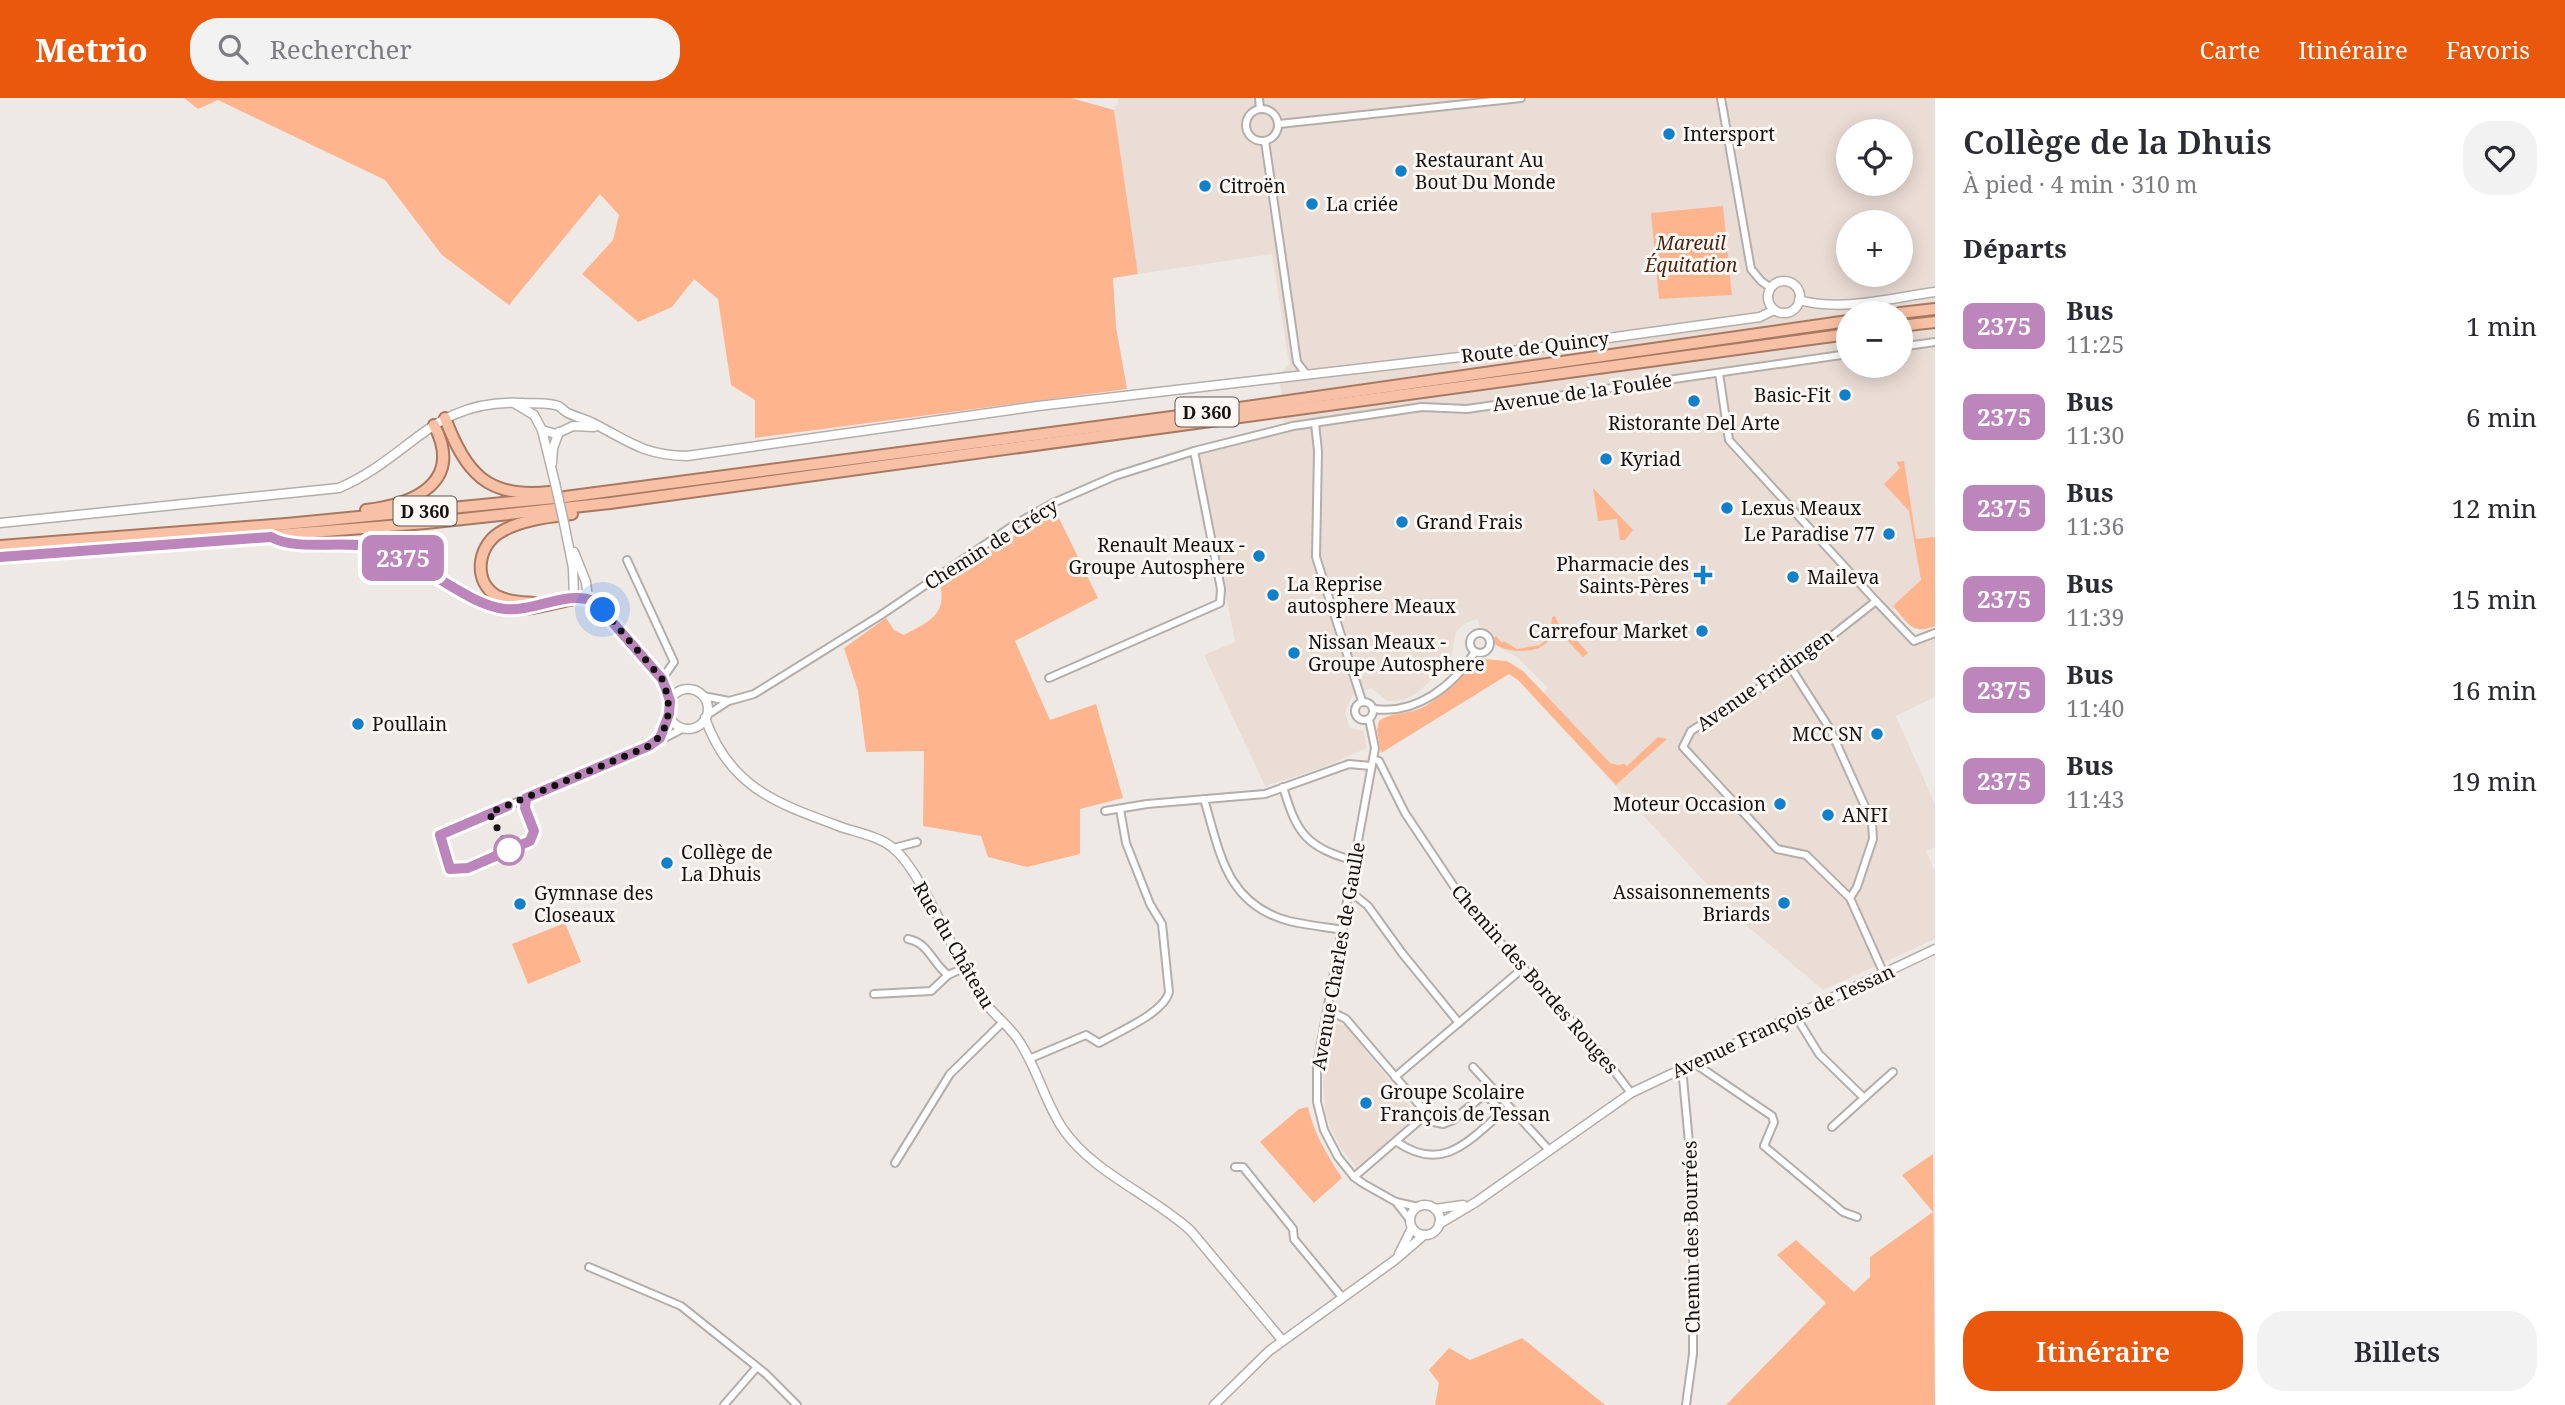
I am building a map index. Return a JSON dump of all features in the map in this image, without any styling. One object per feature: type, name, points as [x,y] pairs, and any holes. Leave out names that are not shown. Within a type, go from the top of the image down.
[{"type":"highway","points":[[1913,312],[1935,309]]},
{"type":"highway","points":[[1913,325],[1935,322]]},
{"type":"highway","name":"D 360","points":[[0,546],[286,524],[565,497],[1232,409],[1836,323]]},
{"type":"highway","name":"D 360","points":[[0,557],[271,537],[610,503],[1836,336]]},
{"type":"highway","points":[[445,418],[463,458],[481,480],[514,491],[553,491],[565,497]]},
{"type":"highway","points":[[286,524],[294,517],[390,506],[422,494],[433,485],[440,474],[443,460],[440,437],[434,425]]},
{"type":"highway","points":[[544,604],[509,601],[486,586],[481,573],[480,558],[486,545],[496,534],[510,527],[554,516],[603,510],[610,503]]},
{"type":"highway","points":[[271,537],[283,544],[335,543],[375,547],[417,564],[490,605],[515,609],[574,599]]},
{"type":"street","points":[[1259,98],[1260,109]]},
{"type":"street","points":[[1279,124],[1521,98]]},
{"type":"street","points":[[1721,98],[1751,269],[1771,288]]},
{"type":"street","points":[[1260,109],[1275,114],[1279,124],[1276,134],[1265,141]]},
{"type":"street","points":[[1260,109],[1248,117],[1246,127],[1251,136],[1265,141]]},
{"type":"street","points":[[1265,141],[1297,362],[1293,377]]},
{"type":"street","points":[[1779,282],[1790,282],[1797,289],[1799,300],[1790,312],[1774,310],[1768,297],[1771,288],[1779,282]]},
{"type":"street","points":[[1799,300],[1837,306],[1935,292]]},
{"type":"street","name":"Route de Quincy","points":[[565,412],[636,448],[663,455],[687,456],[1038,406],[1529,349],[1760,317],[1774,310]]},
{"type":"street","points":[[1913,345],[1935,342]]},
{"type":"street","name":"Avenue de la Foulée","points":[[1315,423],[1422,407],[1467,409],[1836,356]]},
{"type":"street","points":[[1297,362],[1307,375]]},
{"type":"street","points":[[1719,373],[1729,440],[1914,640],[1935,633]]},
{"type":"street","points":[[513,402],[534,415],[540,426],[564,523],[586,582],[588,599]]},
{"type":"street","points":[[0,523],[339,488],[362,478],[445,418],[484,404],[513,402],[557,405],[565,412],[567,421],[553,449],[552,470]]},
{"type":"street","points":[[540,426],[540,412],[548,405]]},
{"type":"street","points":[[1315,423],[1318,451],[1316,557],[1362,701]]},
{"type":"street","name":"Chemin de Crécy","points":[[706,716],[729,701],[754,694],[821,653],[1014,525],[1052,503],[1126,472],[1194,451],[1255,434],[1315,423]]},
{"type":"street","points":[[540,426],[551,434],[583,426],[603,429]]},
{"type":"street","points":[[1049,678],[1220,603],[1221,589],[1194,451]]},
{"type":"street","points":[[569,541],[574,599],[588,599],[603,610],[662,679],[670,701],[669,714],[660,738]]},
{"type":"street","points":[[627,560],[674,662],[662,679]]},
{"type":"street","name":"Avenue Fridingen","points":[[1850,898],[1807,855],[1777,849],[1682,747],[1691,731],[1791,667],[1876,601]]},
{"type":"street","points":[[1374,709],[1395,709],[1425,700],[1447,684],[1475,652]]},
{"type":"street","points":[[1791,667],[1830,729],[1872,822],[1872,839],[1857,887],[1850,898],[1884,974]]},
{"type":"street","points":[[662,679],[684,689],[695,690],[703,696],[729,701]]},
{"type":"street","points":[[670,701],[676,693],[684,689]]},
{"type":"street","points":[[440,835],[649,746],[660,738],[684,728],[697,726],[706,716],[707,705],[703,696]]},
{"type":"street","points":[[1362,701],[1371,704],[1374,709]]},
{"type":"street","points":[[1362,701],[1355,708],[1356,714],[1363,720],[1369,719],[1374,709]]},
{"type":"street","points":[[669,714],[674,723],[684,728]]},
{"type":"street","name":"Rue du Château","points":[[706,716],[714,740],[726,759],[737,774],[758,791],[778,802],[878,839],[894,848],[934,909],[982,999],[1017,1038],[1069,1137],[1133,1190],[1180,1220],[1282,1340]]},
{"type":"street","name":"Avenue Charles de Gaulle","points":[[1369,719],[1375,748],[1316,1077],[1317,1101],[1324,1130],[1338,1157],[1353,1177],[1396,1202],[1418,1206]]},
{"type":"street","name":"Chemin des Bordes Rouges","points":[[1372,763],[1379,761],[1405,813],[1465,902],[1522,969],[1603,1056],[1631,1093]]},
{"type":"street","points":[[1105,811],[1147,804],[1265,794],[1349,764],[1372,763]]},
{"type":"street","points":[[1283,788],[1293,821],[1303,836],[1322,850],[1355,861]]},
{"type":"street","points":[[1205,799],[1226,871],[1241,894],[1260,910],[1275,916],[1343,930]]},
{"type":"street","points":[[1029,1059],[1086,1035],[1099,1043],[1157,1010],[1168,998],[1161,924],[1150,904],[1126,842],[1120,809]]},
{"type":"street","points":[[894,848],[917,842]]},
{"type":"street","points":[[1348,895],[1357,897],[1368,906],[1459,1023]]},
{"type":"street","points":[[908,939],[925,947],[940,969],[948,975]]},
{"type":"street","name":"Avenue François de Tessan","points":[[1439,1224],[1476,1202],[1631,1093],[1935,949]]},
{"type":"street","points":[[874,994],[931,991],[948,975],[964,968]]},
{"type":"street","points":[[1395,1077],[1522,969]]},
{"type":"street","points":[[1328,1010],[1346,1019],[1434,1122],[1443,1124],[1453,1120],[1485,1094],[1502,1112],[1467,1142],[1445,1154],[1429,1155],[1410,1151],[1396,1142]]},
{"type":"street","points":[[1795,1015],[1819,1054],[1864,1098]]},
{"type":"street","points":[[895,1163],[950,1074],[1003,1023]]},
{"type":"street","points":[[1694,1063],[1772,1116],[1774,1122],[1763,1146],[1843,1212],[1857,1217]]},
{"type":"street","points":[[1473,1067],[1549,1150]]},
{"type":"street","name":"Chemin des Bourrées","points":[[1682,1068],[1693,1185],[1693,1354],[1686,1405]]},
{"type":"street","points":[[1832,1127],[1893,1072]]},
{"type":"street","points":[[1353,1177],[1427,1114]]},
{"type":"street","points":[[1235,1167],[1244,1167],[1293,1229],[1294,1239],[1342,1297]]},
{"type":"street","name":"Avenue Charles de Gaulle","points":[[1396,1202],[1411,1224]]},
{"type":"street","points":[[1398,1257],[1411,1224],[1412,1212],[1418,1206],[1449,1209],[1476,1202]]},
{"type":"street","points":[[1214,1405],[1282,1340],[1398,1257],[1424,1235],[1434,1232],[1439,1224],[1435,1209]]},
{"type":"street","points":[[1411,1224],[1424,1235]]},
{"type":"street","points":[[589,1267],[681,1306],[757,1367],[797,1405]]},
{"type":"street","points":[[723,1405],[757,1367]]},
{"type":"shaded area","points":[[1118,98],[1935,98],[1935,541],[1923,581],[1893,609],[1915,637],[1935,628],[1935,697],[1896,716],[1935,804],[1935,847],[1926,851],[1935,871],[1935,939],[1823,990],[1740,920],[1536,700],[1548,688],[1517,657],[1498,647],[1492,634],[1480,627],[1477,619],[1464,624],[1456,632],[1451,658],[1446,667],[1417,693],[1403,700],[1388,701],[1371,688],[1352,696],[1345,713],[1350,728],[1363,731],[1367,748],[1321,768],[1265,786],[1204,655],[1235,642],[1199,454],[1285,432],[1279,374],[1289,364],[1272,254],[1138,274],[1115,106],[1118,105]]},
{"type":"shaded area","name":"Groupe Scolaire François de Tessan","points":[[1336,1024],[1345,1025],[1419,1117],[1358,1169],[1340,1147],[1325,1110],[1323,1075],[1331,1028]]},
{"type":"green space","points":[[184,98],[1071,98],[1114,110],[1138,274],[1113,278],[1116,327],[1127,389],[755,438],[755,400],[731,385],[718,299],[694,279],[672,307],[638,322],[582,274],[613,240],[619,215],[600,194],[509,305],[442,255],[385,180],[218,100],[198,109]]},
{"type":"green space","name":"Mareuil Équitation","points":[[1723,206],[1732,295],[1659,299],[1651,213]]},
{"type":"green space","points":[[1904,461],[1916,539],[1935,537],[1935,626],[1927,629],[1911,626],[1893,606],[1921,580],[1909,511],[1884,484],[1900,468],[1896,462]]},
{"type":"green space","points":[[1593,488],[1633,530],[1625,540],[1620,540],[1617,519],[1598,521]]},
{"type":"green space","points":[[1055,510],[1098,598],[1015,641],[1050,720],[1096,704],[1123,798],[1080,809],[1080,854],[1027,867],[988,857],[981,836],[923,826],[924,751],[866,752],[858,691],[844,648],[886,618],[894,630],[904,635],[929,621],[939,610],[942,594],[940,583]]},
{"type":"green space","points":[[1555,616],[1560,627],[1569,631],[1588,653],[1583,657],[1563,636],[1528,651],[1510,650],[1495,644],[1496,636],[1502,643],[1504,641],[1517,649],[1540,645],[1551,635],[1552,617]]},
{"type":"green space","points":[[1484,659],[1507,661],[1523,671],[1610,763],[1627,766],[1658,737],[1667,739],[1616,785],[1518,680],[1509,674],[1381,753],[1377,730],[1379,721],[1427,705]]},
{"type":"green space","points":[[565,923],[581,962],[528,984],[512,944]]},
{"type":"green space","points":[[1308,1107],[1317,1135],[1342,1178],[1314,1203],[1260,1142],[1299,1109]]},
{"type":"green space","points":[[1933,1154],[1935,1405],[1726,1405],[1826,1303],[1777,1255],[1796,1240],[1854,1292],[1870,1277],[1870,1257],[1933,1212],[1902,1175]]},
{"type":"green space","points":[[1522,1338],[1605,1405],[1435,1405],[1439,1383],[1429,1370],[1449,1348],[1470,1360]]},
{"type":"bus line","name":"2375","points":[[0,557],[271,537],[283,544],[335,543],[375,547],[417,564],[474,598],[502,608],[526,609],[582,598],[594,601],[662,679],[670,701],[669,714],[660,738],[649,746],[526,798],[525,808],[534,831],[530,841],[468,868],[450,869],[440,835],[508,806]]},
{"type":"place","name":"Intersport","points":[[1669,134]]},
{"type":"place","name":"Restaurant Au Bout Du Monde","points":[[1401,171]]},
{"type":"place","name":"Citroën","points":[[1205,186]]},
{"type":"place","name":"La criée","points":[[1312,204]]},
{"type":"place","name":"Basic-Fit","points":[[1845,395]]},
{"type":"place","name":"Ristorante Del Arte","points":[[1694,401]]},
{"type":"place","name":"Kyriad","points":[[1606,459]]},
{"type":"place","name":"Lexus Meaux","points":[[1727,508]]},
{"type":"place","name":"Grand Frais","points":[[1402,522]]},
{"type":"place","name":"Le Paradise 77","points":[[1889,534]]},
{"type":"place","name":"Renault Meaux - Groupe Autosphere","points":[[1259,556]]},
{"type":"place","name":"Pharmacie des Saints-Pères","points":[[1703,575]]},
{"type":"place","name":"Maileva","points":[[1793,577]]},
{"type":"place","name":"La Reprise autosphere Meaux","points":[[1273,595]]},
{"type":"place","name":"Carrefour Market","points":[[1702,631]]},
{"type":"place","name":"Nissan Meaux - Groupe Autosphere","points":[[1294,653]]},
{"type":"place","name":"Poullain","points":[[358,724]]},
{"type":"place","name":"MCC SN","points":[[1877,734]]},
{"type":"place","name":"Moteur Occasion","points":[[1780,804]]},
{"type":"place","name":"ANFI","points":[[1828,815]]},
{"type":"place","name":"Collège de La Dhuis","points":[[667,863]]},
{"type":"place","name":"Assaisonnements Briards","points":[[1784,903]]},
{"type":"place","name":"Gymnase des Closeaux","points":[[520,904]]},
{"type":"place","name":"Groupe Scolaire François de Tessan","points":[[1366,1103]]},
{"type":"route","points":[[509,850],[489,813],[649,746],[660,738],[669,714],[670,701],[662,679],[603,610]]}]
